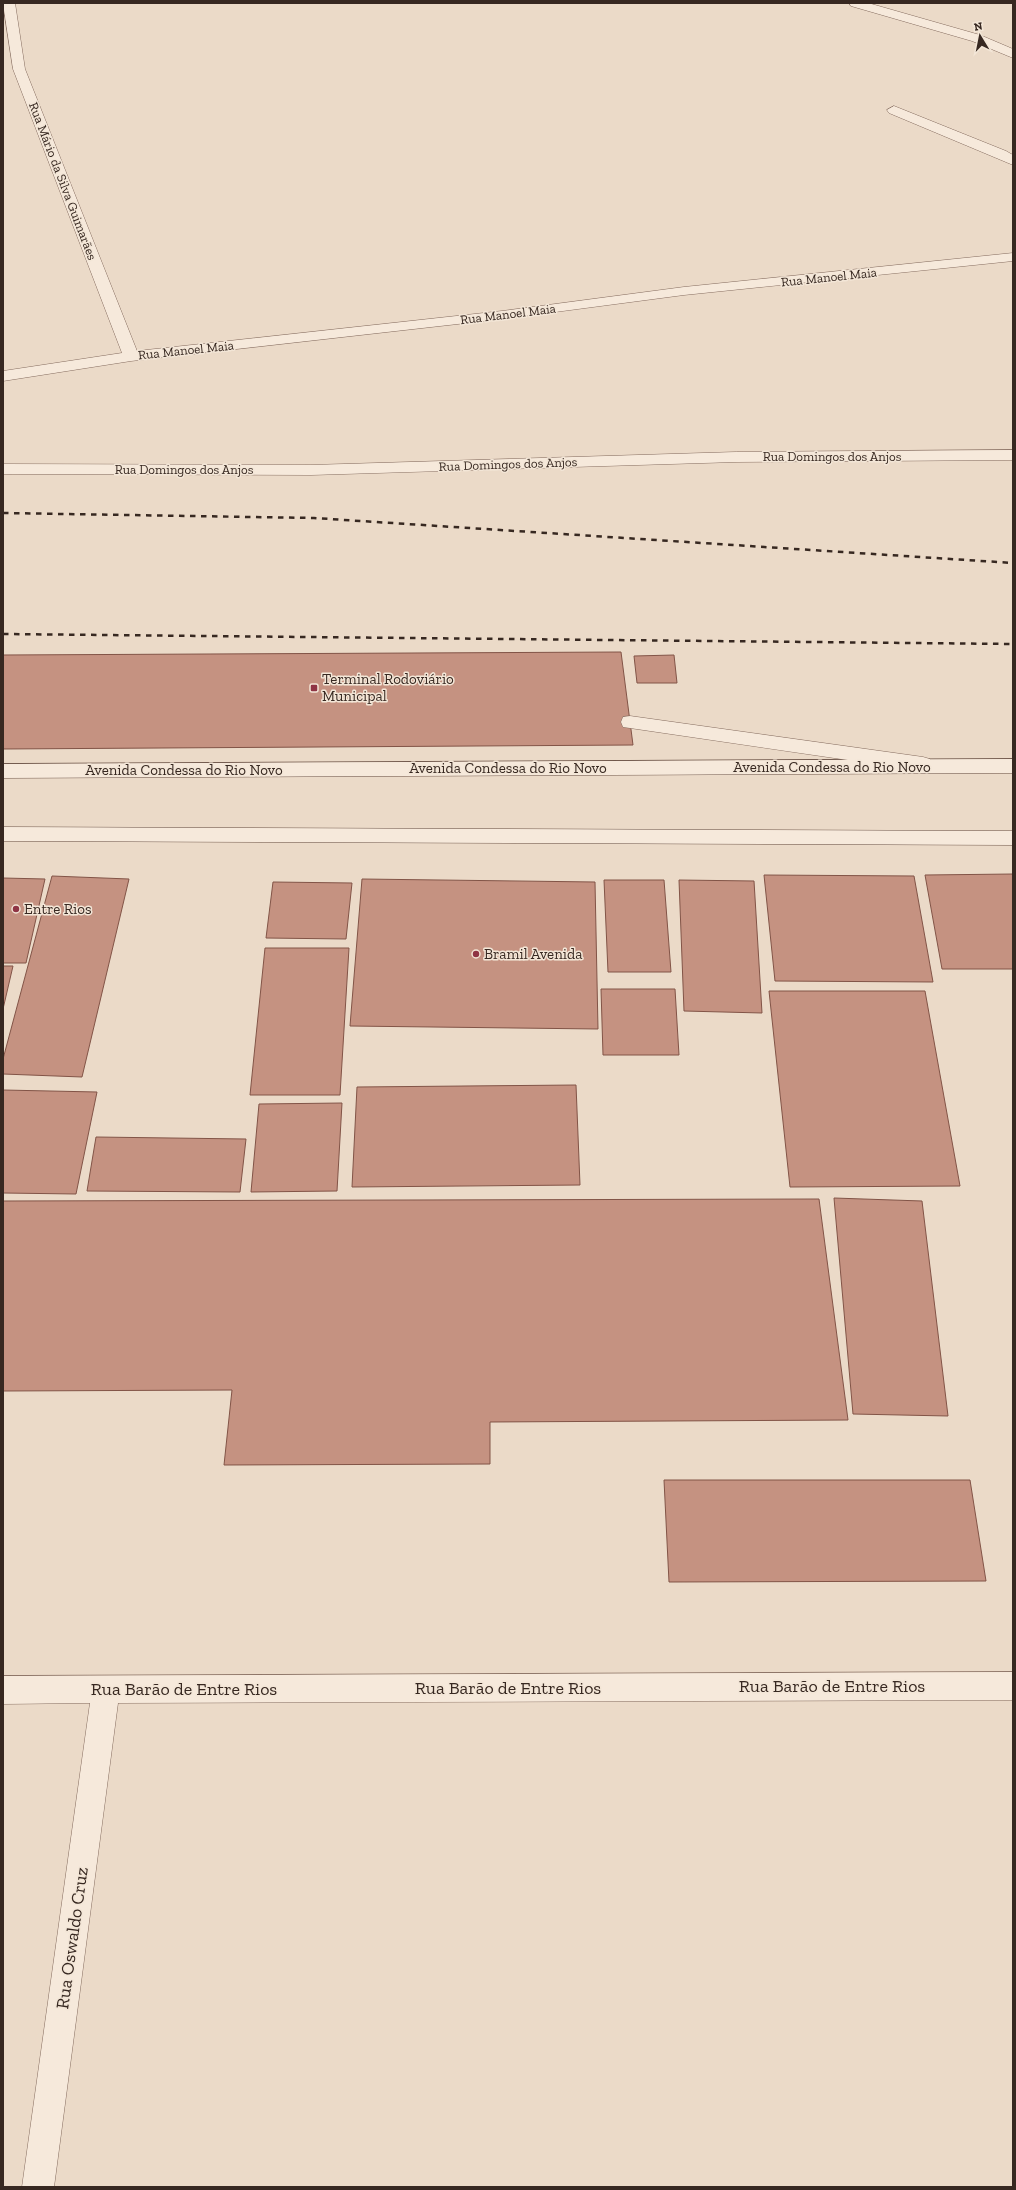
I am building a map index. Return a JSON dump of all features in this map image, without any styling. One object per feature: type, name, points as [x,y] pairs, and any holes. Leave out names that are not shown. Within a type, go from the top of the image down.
[{"type":"street","name":"Rua Mário da Silva Guimarães","points":[[9,3],[19,69],[131,356]]},
{"type":"street","points":[[855,3],[976,38],[1013,54]]},
{"type":"street","points":[[894,110],[1001,154],[1013,162]]},
{"type":"street","name":"Rua Manoel Maia","points":[[3,376],[131,356],[502,315],[684,291],[1013,257]]},
{"type":"street","name":"Rua Domingos dos Anjos","points":[[3,469],[311,470],[736,457],[1013,455]]},
{"type":"street","points":[[630,722],[938,766]]},
{"type":"street","name":"Avenida Condessa do Rio Novo","points":[[3,771],[1013,766]]},
{"type":"street","points":[[3,834],[1013,838]]},
{"type":"street","name":"Rua Barão de Entre Rios","points":[[3,1690],[1013,1686]]},
{"type":"street","name":"Rua Oswaldo Cruz","points":[[38,2187],[106,1690]]},
{"type":"building","name":"Terminal Rodoviário Municipal","points":[[621,652],[633,745],[3,749],[3,655]]},
{"type":"building","points":[[674,655],[677,683],[637,683],[634,656]]},
{"type":"building","points":[[1013,874],[1013,969],[942,969],[925,875]]},
{"type":"building","points":[[764,875],[914,876],[933,982],[775,981]]},
{"type":"building","points":[[52,876],[129,879],[82,1077],[3,1074],[3,1059]]},
{"type":"building","points":[[3,878],[45,879],[26,963],[3,963]]},
{"type":"building","name":"Bramil Avenida","points":[[362,879],[595,882],[598,1029],[350,1026]]},
{"type":"building","points":[[604,880],[664,880],[671,972],[608,972]]},
{"type":"building","points":[[679,880],[754,881],[762,1013],[684,1011]]},
{"type":"building","points":[[273,882],[352,883],[346,939],[266,938]]},
{"type":"building","points":[[265,948],[349,948],[340,1095],[250,1095]]},
{"type":"building","points":[[3,966],[13,966],[3,1009]]},
{"type":"building","points":[[601,989],[675,989],[679,1055],[603,1055]]},
{"type":"building","points":[[769,991],[925,991],[960,1186],[790,1187]]},
{"type":"building","points":[[576,1085],[580,1185],[352,1187],[357,1087]]},
{"type":"building","points":[[3,1090],[97,1092],[76,1194],[3,1193]]},
{"type":"building","points":[[342,1103],[337,1191],[251,1192],[259,1104]]},
{"type":"building","points":[[96,1137],[246,1139],[240,1192],[87,1191]]},
{"type":"building","points":[[834,1198],[922,1201],[948,1416],[853,1414]]},
{"type":"building","points":[[819,1199],[848,1420],[490,1422],[490,1464],[224,1465],[232,1390],[3,1391],[3,1201]]},
{"type":"building","points":[[664,1480],[970,1480],[986,1581],[669,1582]]},
{"type":"railway","points":[[3,513],[314,518],[1013,563]]},
{"type":"railway","points":[[3,634],[1013,644]]},
{"type":"place","name":"Terminal Rodoviário Municipal","points":[[314,688]]},
{"type":"place","name":"Entre Rios","points":[[16,909]]},
{"type":"place","name":"Bramil Avenida","points":[[476,954]]}]
